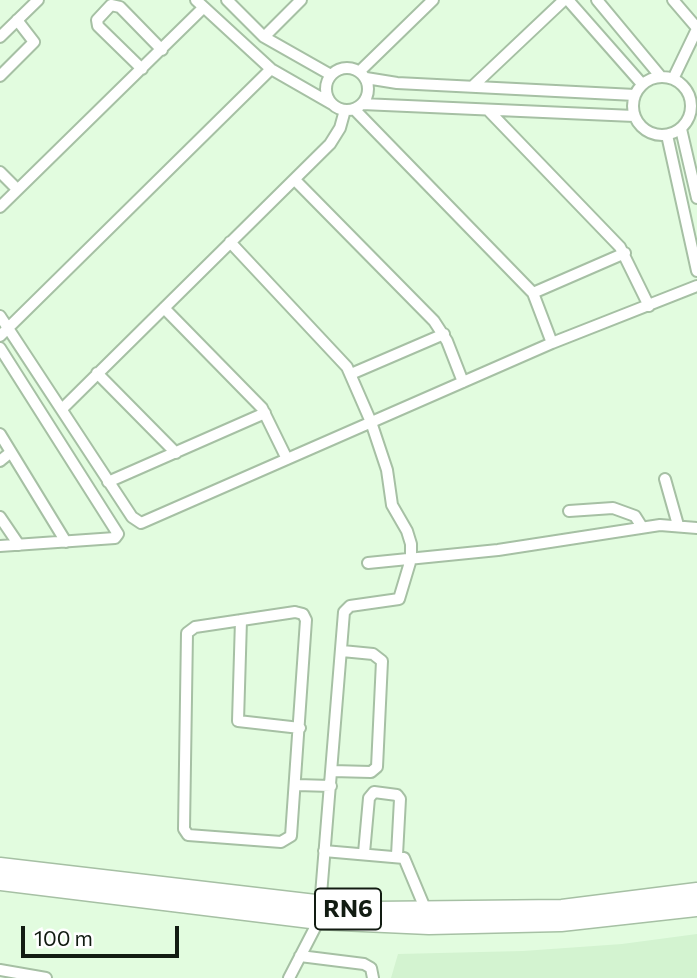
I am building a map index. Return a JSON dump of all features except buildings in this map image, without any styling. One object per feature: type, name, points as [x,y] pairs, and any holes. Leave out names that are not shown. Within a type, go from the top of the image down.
[{"type":"highway","name":"RN6","points":[[0,867],[319,914],[562,909],[697,892]]},
{"type":"highway","name":"RN6","points":[[0,881],[319,914],[492,925],[561,922],[697,907]]},
{"type":"street","points":[[0,37],[38,0]]},
{"type":"street","points":[[226,0],[264,37],[331,75]]},
{"type":"street","points":[[264,37],[302,0]]},
{"type":"street","points":[[363,75],[433,0]]},
{"type":"street","points":[[473,86],[566,0],[642,84]]},
{"type":"street","points":[[597,0],[661,77]]},
{"type":"street","points":[[673,0],[697,29],[673,79]]},
{"type":"street","points":[[0,207],[162,50],[200,4],[271,69],[332,104],[354,108],[634,116]]},
{"type":"street","points":[[142,69],[98,26],[97,20],[111,5],[120,7],[162,50]]},
{"type":"street","points":[[0,76],[34,42],[17,20]]},
{"type":"street","points":[[332,104],[326,90],[331,75],[347,67],[363,75],[473,86],[635,95]]},
{"type":"street","points":[[4,332],[271,69]]},
{"type":"street","points":[[62,409],[330,144],[369,89],[363,75]]},
{"type":"street","points":[[661,77],[673,79],[693,94],[693,117],[681,129],[667,135],[647,132],[634,116],[635,95],[642,84],[661,77]]},
{"type":"street","points":[[354,108],[533,293],[552,343]]},
{"type":"street","points":[[488,110],[625,253],[649,306]]},
{"type":"street","points":[[681,129],[697,198]]},
{"type":"street","points":[[667,135],[697,271]]},
{"type":"street","points":[[0,172],[17,189]]},
{"type":"street","points":[[295,180],[444,334],[463,382]]},
{"type":"street","points":[[230,242],[342,360],[351,374],[371,422],[389,477],[392,505],[409,537],[411,559],[400,599],[345,608],[319,914],[289,978]]},
{"type":"street","points":[[533,293],[625,253]]},
{"type":"street","points":[[0,316],[4,332],[62,409],[132,517],[141,523],[552,343],[697,286]]},
{"type":"street","points":[[164,308],[265,413],[287,459]]},
{"type":"street","points":[[351,374],[444,334]]},
{"type":"street","points":[[0,348],[118,534],[115,538],[0,547]]},
{"type":"street","points":[[97,373],[176,453]]},
{"type":"street","points":[[108,482],[265,413]]},
{"type":"street","points":[[0,435],[66,542]]},
{"type":"street","points":[[0,461],[11,452]]},
{"type":"street","points":[[664,479],[678,525]]},
{"type":"street","points":[[569,511],[613,508],[635,516],[642,527]]},
{"type":"street","points":[[0,517],[19,545]]},
{"type":"street","points":[[368,563],[498,550],[642,527],[678,525],[697,528]]},
{"type":"street","points":[[295,612],[306,617],[300,728],[292,832],[285,842],[190,836],[184,832],[187,633],[195,627],[295,612]]},
{"type":"street","points":[[241,620],[238,721],[300,728]]},
{"type":"street","points":[[332,771],[371,772],[377,767],[382,661],[373,654],[342,651]]},
{"type":"street","points":[[297,785],[331,786]]},
{"type":"street","points":[[364,853],[369,798],[374,792],[397,795],[400,799],[397,855]]},
{"type":"street","points":[[324,851],[397,855],[408,863],[427,912]]},
{"type":"street","points":[[300,956],[364,964],[371,968],[373,978]]},
{"type":"street","points":[[0,970],[46,978]]},
{"type":"shaded area","points":[[697,934],[697,978],[391,978],[398,954],[523,951],[622,944]]}]
